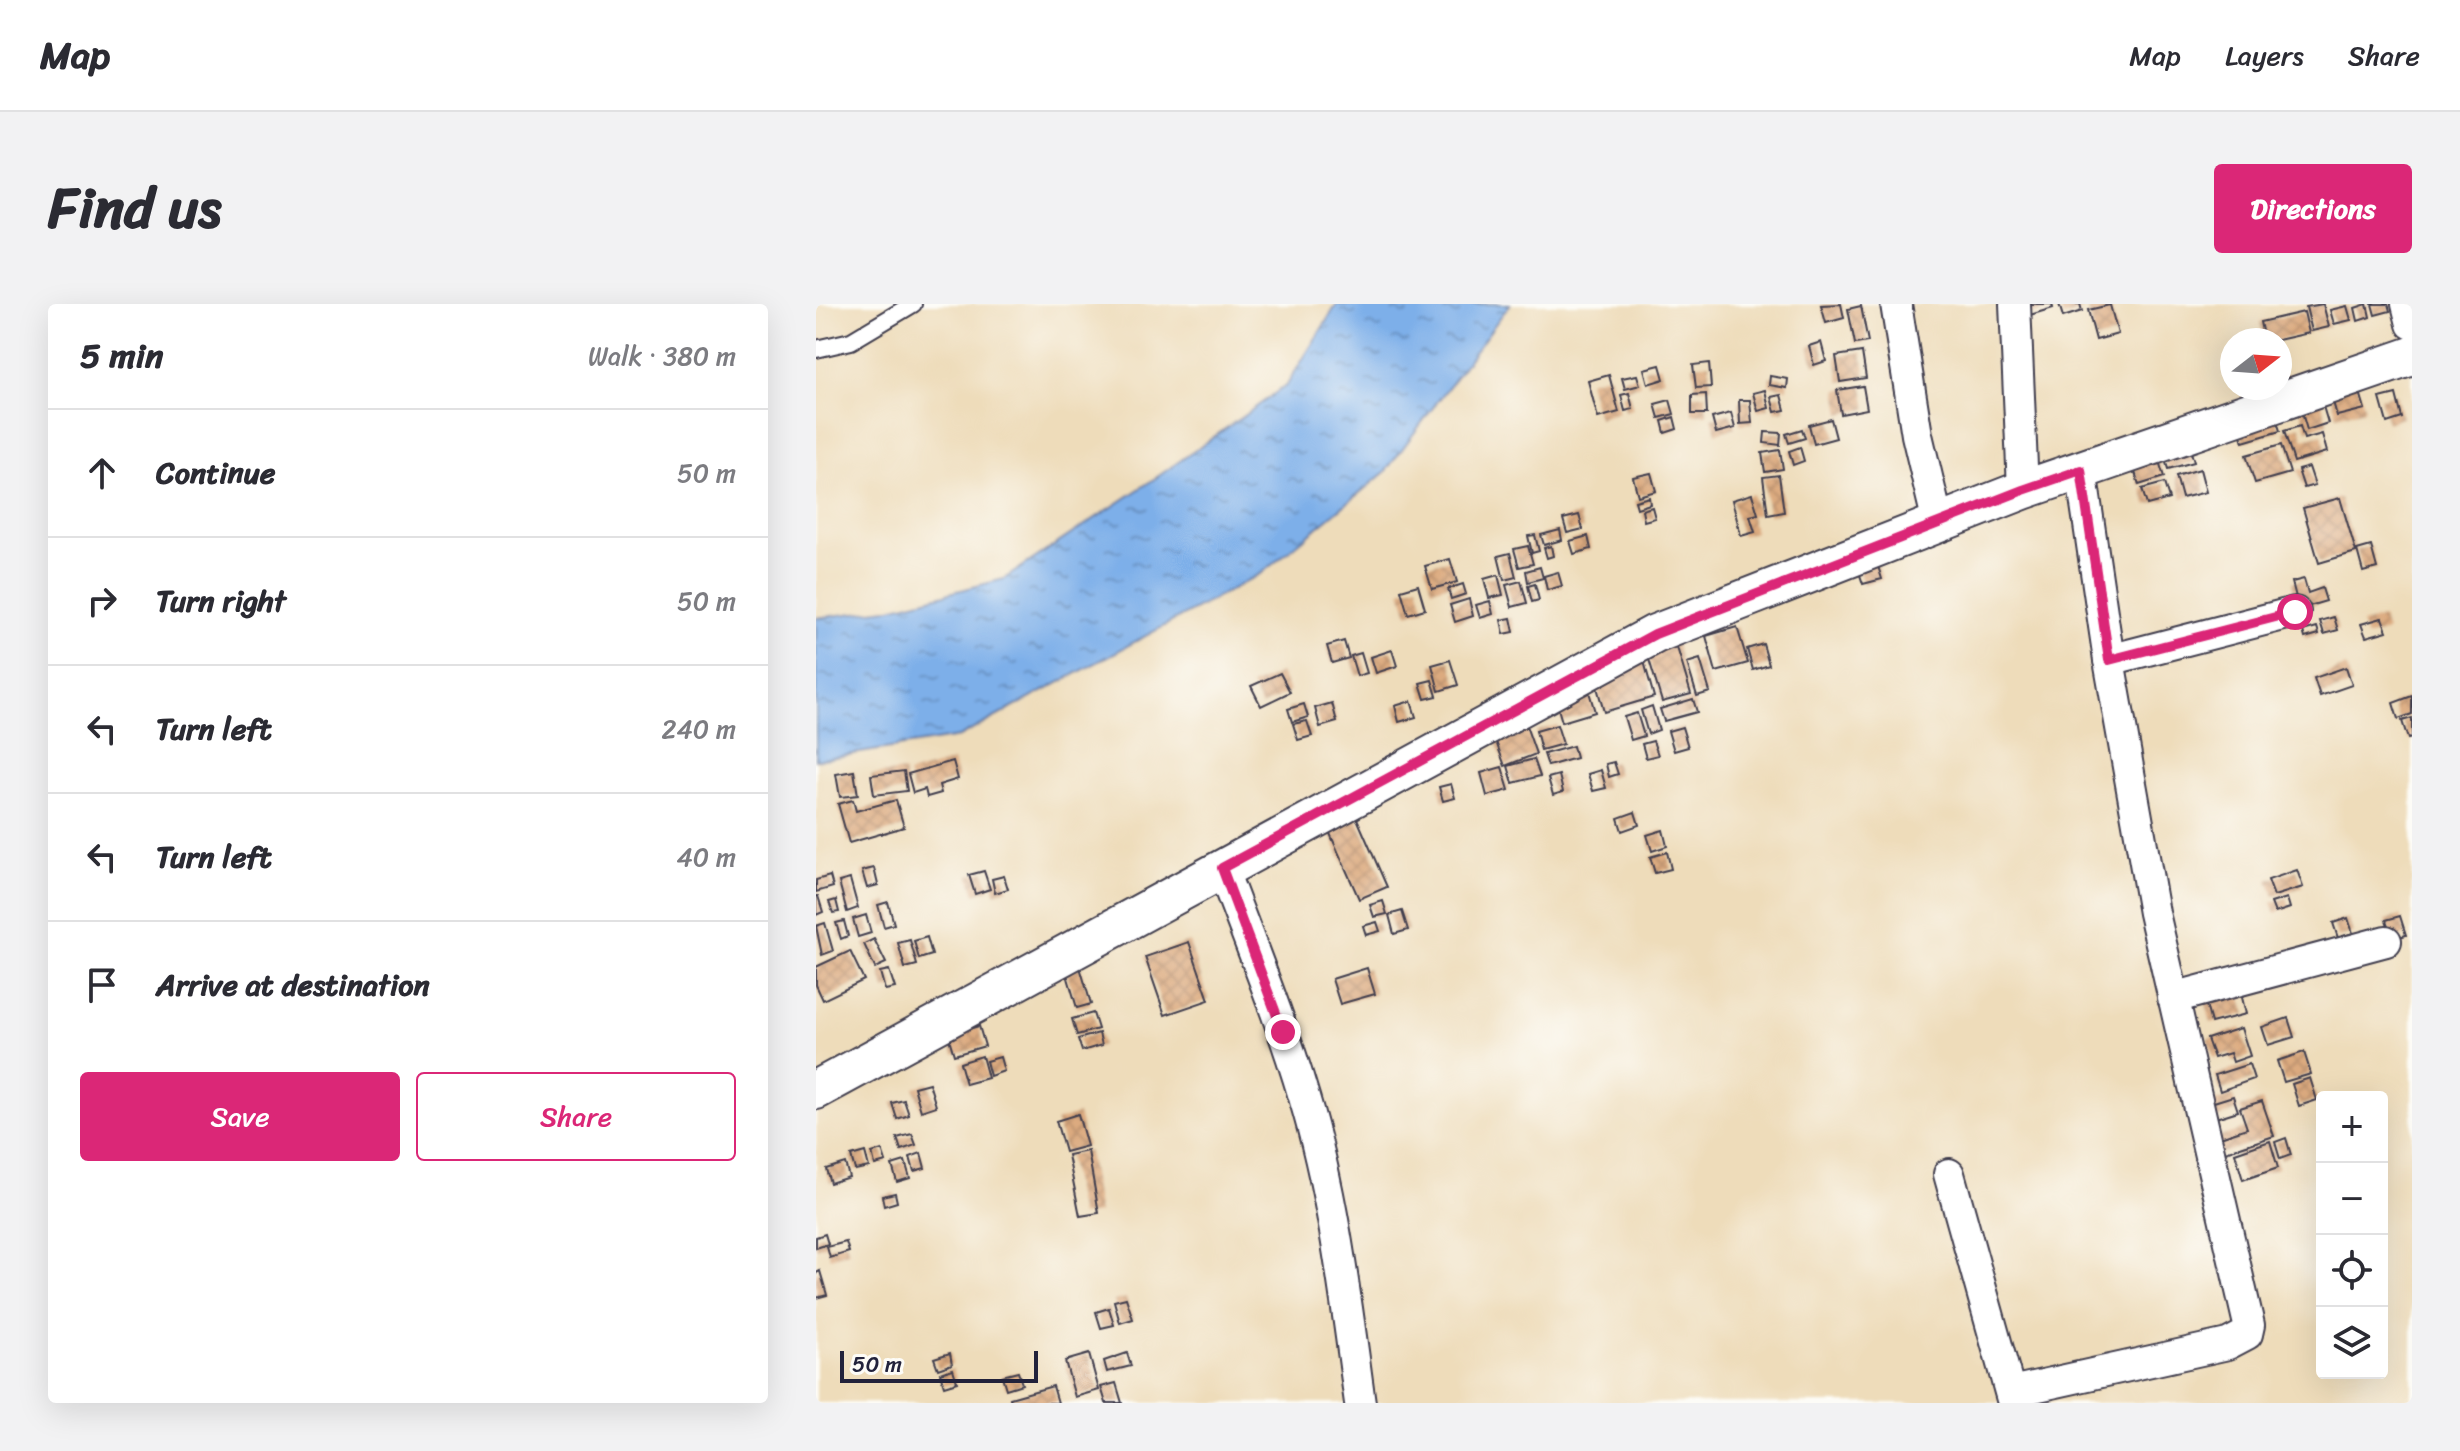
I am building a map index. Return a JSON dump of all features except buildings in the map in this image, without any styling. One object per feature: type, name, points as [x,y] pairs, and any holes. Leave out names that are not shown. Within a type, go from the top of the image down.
[{"type":"street","points":[[1896,304],[1917,435],[1938,523]]},
{"type":"street","points":[[2015,304],[2023,490]]},
{"type":"street","points":[[2407,304],[2412,324]]},
{"type":"street","points":[[816,1090],[1655,634],[2023,490],[2412,356]]},
{"type":"street","points":[[1949,1174],[2012,1397],[2228,1344],[2247,1334],[2249,1325],[2154,913],[2109,660],[2081,470]]},
{"type":"street","points":[[2109,660],[2295,612]]},
{"type":"street","points":[[1222,868],[1305,1100],[1329,1204],[1360,1403]]},
{"type":"street","points":[[2173,998],[2386,941]]},
{"type":"lane","points":[[816,349],[851,341],[913,304]]},
{"type":"water","points":[[1337,304],[1510,304],[1385,472],[1262,573],[959,737],[816,760],[816,618],[887,609],[1004,579],[1160,475],[1287,385]]},
{"type":"route","points":[[1283,1032],[1222,868],[1655,634],[2081,470],[2109,660],[2295,612]]}]
